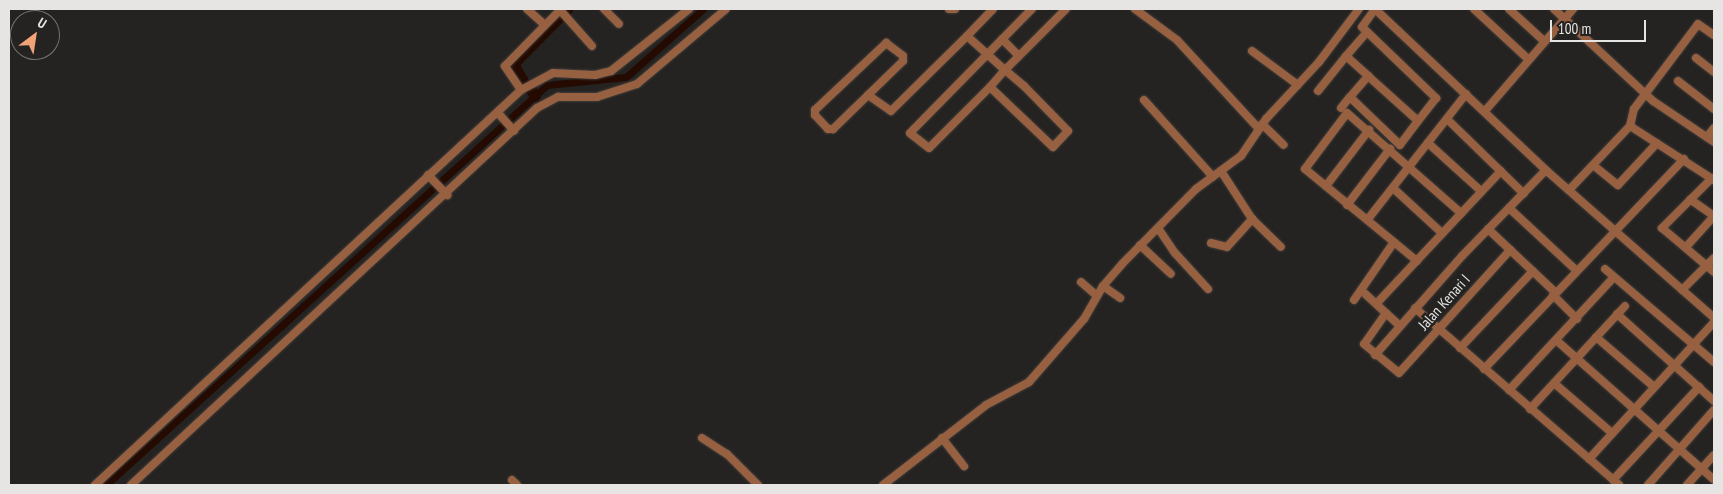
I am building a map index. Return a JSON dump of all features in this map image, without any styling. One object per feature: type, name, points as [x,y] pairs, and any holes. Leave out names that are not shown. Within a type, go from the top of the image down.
[{"type":"street","points":[[527,9],[545,25]]},
{"type":"street","points":[[604,9],[618,24]]},
{"type":"street","points":[[95,485],[429,176],[500,115],[521,90],[553,73],[595,75],[611,71],[689,9]]},
{"type":"street","points":[[131,485],[445,194],[512,129],[548,101],[597,97],[637,84],[726,9]]},
{"type":"street","points":[[950,9],[955,9]]},
{"type":"street","points":[[868,95],[891,111],[994,9]]},
{"type":"street","points":[[1032,9],[910,133],[928,148],[1064,10]]},
{"type":"street","points":[[1135,9],[1177,40],[1261,127],[1284,145]]},
{"type":"street","points":[[883,485],[986,405],[1029,382],[1084,319],[1103,286],[1140,245],[1213,177],[1241,156],[1261,127],[1298,85],[1359,9]]},
{"type":"street","points":[[1350,97],[1400,145],[1436,98],[1362,27],[1375,9],[1546,170],[1714,320],[1653,386],[1589,460]]},
{"type":"street","points":[[1474,9],[1528,60]]},
{"type":"street","points":[[1509,9],[1544,41]]},
{"type":"street","points":[[1554,9],[1645,94],[1714,142]]},
{"type":"street","points":[[1485,111],[1573,9]]},
{"type":"street","points":[[521,90],[505,66],[561,11],[592,46]]},
{"type":"street","points":[[1568,190],[1630,126],[1634,109],[1698,24],[1714,35]]},
{"type":"street","points":[[1318,90],[1367,32]]},
{"type":"street","points":[[967,36],[1005,70],[1067,134],[1050,146],[990,87]]},
{"type":"street","points":[[1002,39],[1019,56]]},
{"type":"street","points":[[888,42],[904,58],[868,95],[831,130],[815,115],[815,110],[888,42]]},
{"type":"street","points":[[1252,51],[1298,85]]},
{"type":"street","points":[[1346,56],[1418,121]]},
{"type":"street","points":[[1696,58],[1714,72]]},
{"type":"street","points":[[1341,108],[1368,76]]},
{"type":"street","points":[[1678,81],[1714,109]]},
{"type":"street","points":[[1368,219],[1466,94]]},
{"type":"street","points":[[1144,100],[1213,177]]},
{"type":"street","points":[[1416,261],[1305,168],[1347,113],[1370,130],[1461,213]]},
{"type":"street","points":[[500,115],[512,129]]},
{"type":"street","points":[[1447,119],[1524,194]]},
{"type":"street","points":[[1630,126],[1713,179],[1690,199],[1662,228],[1714,272]]},
{"type":"street","points":[[1707,137],[1714,128]]},
{"type":"street","points":[[1326,186],[1370,130]]},
{"type":"street","points":[[1428,143],[1481,191]]},
{"type":"street","points":[[1593,165],[1618,186],[1657,143]]},
{"type":"street","points":[[1347,205],[1390,149]]},
{"type":"street","points":[[1484,369],[1613,230],[1684,159]]},
{"type":"street","points":[[1386,313],[1364,342],[1376,355],[1415,308],[1546,170]]},
{"type":"street","points":[[1221,171],[1252,219],[1281,247]]},
{"type":"street","points":[[1377,303],[1501,171]]},
{"type":"street","points":[[429,176],[445,194]]},
{"type":"street","points":[[1393,188],[1442,233]]},
{"type":"street","points":[[1686,247],[1714,216],[1690,199]]},
{"type":"street","points":[[1509,208],[1576,270]]},
{"type":"street","points":[[1211,243],[1219,247],[1230,245],[1252,219]]},
{"type":"street","points":[[1158,228],[1175,253],[1208,289]]},
{"type":"street","points":[[1488,229],[1533,271],[1578,319]]},
{"type":"street","points":[[1354,300],[1394,242]]},
{"type":"street","points":[[1140,245],[1171,274]]},
{"type":"street","name":"Jalan Kenari I","points":[[1376,355],[1399,373],[1510,250]]},
{"type":"street","points":[[1682,290],[1714,258]]},
{"type":"street","points":[[1606,269],[1714,362]]},
{"type":"street","points":[[1460,348],[1533,271]]},
{"type":"street","points":[[1509,390],[1578,319],[1614,277]]},
{"type":"street","points":[[1081,282],[1097,296]]},
{"type":"street","points":[[1103,286],[1120,298]]},
{"type":"street","points":[[1361,290],[1400,326]]},
{"type":"street","points":[[1530,409],[1625,306]]},
{"type":"street","points":[[1415,308],[1616,483],[1658,430],[1699,387]]},
{"type":"street","points":[[1617,314],[1714,401]]},
{"type":"street","points":[[1596,337],[1653,386]]},
{"type":"street","points":[[1556,340],[1575,359],[1714,480]]},
{"type":"street","points":[[1554,383],[1612,434]]},
{"type":"street","points":[[1648,485],[1714,410]]},
{"type":"street","points":[[702,438],[727,454],[758,485]]},
{"type":"street","points":[[942,438],[964,466]]},
{"type":"street","points":[[1687,485],[1714,456]]},
{"type":"waterway","points":[[523,81],[513,64],[567,9]]},
{"type":"waterway","points":[[106,485],[547,85],[626,77],[703,9]]},
{"type":"waterway","points":[[531,90],[535,96]]}]
